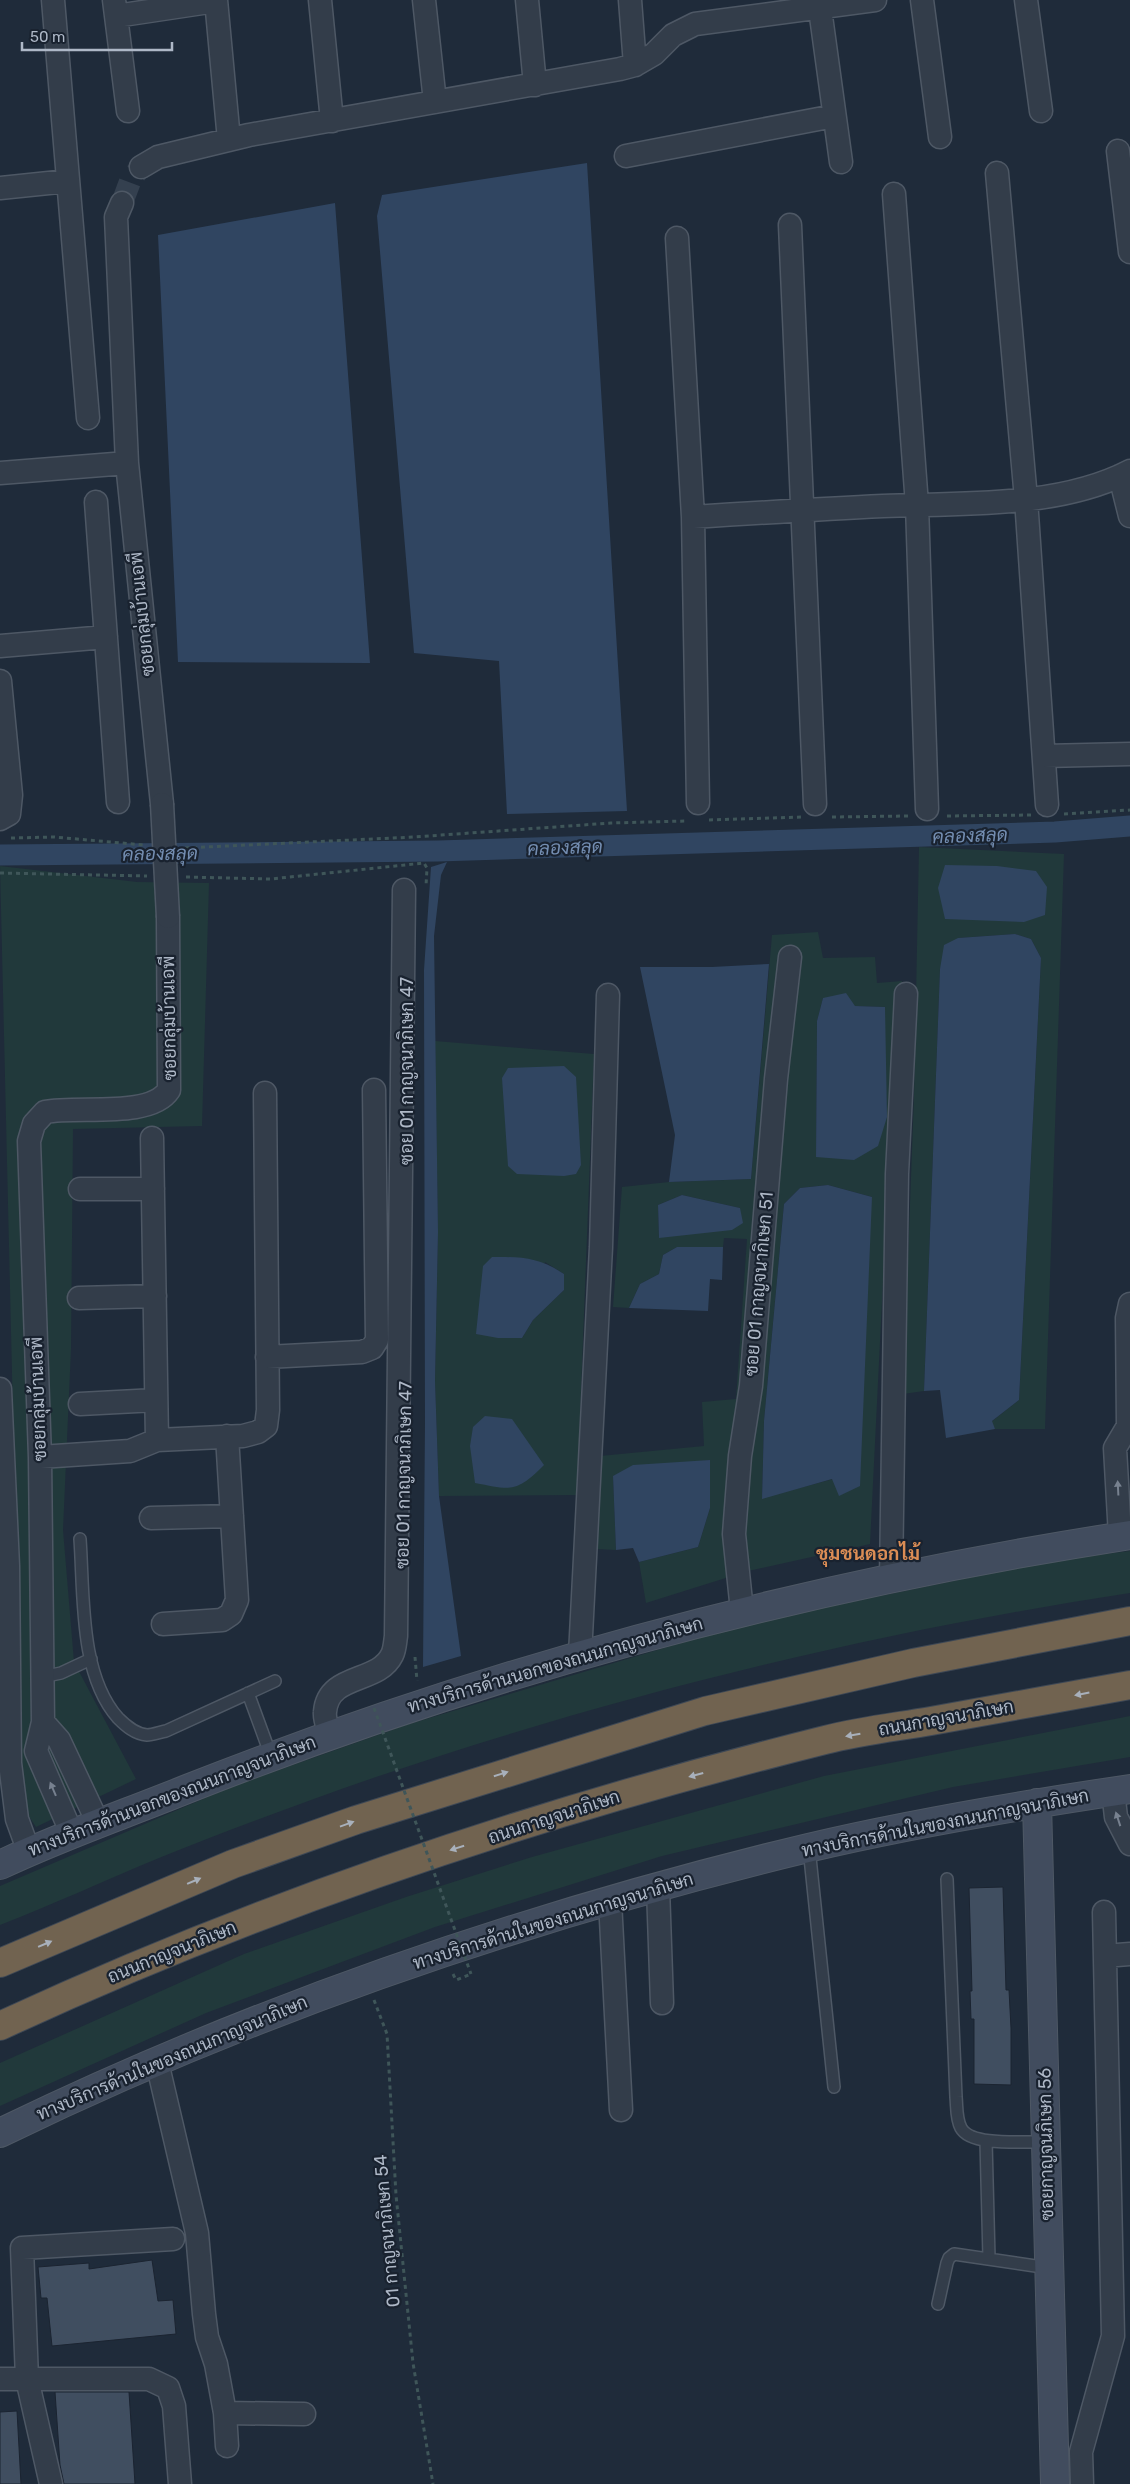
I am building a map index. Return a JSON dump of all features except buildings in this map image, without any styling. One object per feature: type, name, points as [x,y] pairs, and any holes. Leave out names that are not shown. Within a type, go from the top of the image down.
[{"type":"highway","points":[[0,1963],[233,1864],[348,1823],[705,1712],[913,1663],[1130,1621]]},
{"type":"highway","name":"ถนนกาญจนาภิเษก","points":[[0,2026],[71,1993],[244,1922],[412,1863],[608,1799],[829,1739],[1130,1685]]},
{"type":"main road","name":"ทางบริการด้านนอกของถนนกาญจนาภิเษก","points":[[0,1865],[98,1823],[271,1756],[422,1704],[580,1655],[742,1611],[892,1579],[1125,1536]]},
{"type":"main road","name":"ทางบริการด้านในของถนนกาญจนาภิเษก","points":[[0,2133],[157,2062],[294,2004],[538,1922],[809,1848],[1037,1803],[1122,1790]]},
{"type":"main road","name":"ซอยกาญจนภิเษก 56","points":[[1037,1803],[1055,2484]]},
{"type":"street","points":[[53,0],[88,418]]},
{"type":"street","points":[[320,0],[332,121]]},
{"type":"street","points":[[424,0],[435,102]]},
{"type":"street","points":[[527,0],[535,85]]},
{"type":"street","points":[[630,0],[636,65]]},
{"type":"street","points":[[141,167],[158,157],[229,140],[636,65],[654,54],[673,35],[695,24],[820,9],[874,0]]},
{"type":"street","points":[[922,0],[940,137]]},
{"type":"street","points":[[1026,0],[1041,111]]},
{"type":"street","points":[[128,111],[115,8],[216,1],[229,140]]},
{"type":"street","points":[[820,9],[841,162]]},
{"type":"street","points":[[626,156],[834,116]]},
{"type":"street","points":[[1118,151],[1130,252]]},
{"type":"street","points":[[997,172],[1026,499],[1047,811]]},
{"type":"street","points":[[0,188],[68,181]]},
{"type":"street","points":[[894,194],[917,505],[928,813]]},
{"type":"street","name":"ซอยกลุ่มบ้านเอพี","points":[[72,1834],[36,1751],[43,1722],[40,1457],[30,1135],[36,1120],[45,1112],[145,1106],[158,1101],[169,1090],[168,917],[162,804],[127,463],[116,217],[122,203]]},
{"type":"street","points":[[790,225],[817,813]]},
{"type":"street","points":[[676,238],[693,517],[696,815]]},
{"type":"street","points":[[0,482],[0,472],[127,463]]},
{"type":"street","points":[[693,517],[802,509],[1026,499],[1095,487],[1125,474],[1130,516]]},
{"type":"street","points":[[96,502],[118,802]]},
{"type":"street","points":[[0,646],[106,637]]},
{"type":"street","points":[[0,681],[11,794],[4,828]]},
{"type":"street","points":[[1044,756],[1130,754]]},
{"type":"street","points":[[330,1735],[324,1713],[329,1697],[336,1689],[386,1662],[392,1654],[396,1636],[415,893]]},
{"type":"street","name":"ซอย 01 กาญจนากิเษก 51","points":[[742,1611],[734,1534],[740,1456],[751,1386],[776,1079],[790,957]]},
{"type":"street","points":[[892,1579],[897,1174],[906,994]]},
{"type":"street","points":[[580,1655],[601,1247],[608,995]]},
{"type":"street","points":[[267,1357],[362,1352],[372,1348],[377,1340],[374,1090]]},
{"type":"street","points":[[40,1457],[130,1451],[156,1440],[227,1436],[258,1432],[266,1426],[265,1093]]},
{"type":"street","points":[[152,1138],[156,1440]]},
{"type":"street","points":[[80,1189],[153,1189]]},
{"type":"street","points":[[79,1298],[154,1296]]},
{"type":"street","points":[[1125,1536],[1115,1448],[1129,1427],[1128,1318],[1130,1304]]},
{"type":"street","points":[[0,1390],[8,1566],[10,1763],[17,1819],[29,1852]]},
{"type":"street","points":[[80,1404],[156,1400]]},
{"type":"street","points":[[163,1624],[208,1623],[222,1620],[231,1614],[237,1600],[227,1436]]},
{"type":"street","points":[[151,1518],[232,1516]]},
{"type":"street","points":[[43,1722],[59,1740],[98,1823]]},
{"type":"street","points":[[1122,1790],[1116,1817],[1130,1844]]},
{"type":"street","points":[[658,1888],[662,2003]]},
{"type":"street","points":[[610,1901],[621,2110]]},
{"type":"street","points":[[1082,2484],[1081,2452],[1122,2336],[1104,1912]]},
{"type":"street","points":[[1106,1956],[1130,1954]]},
{"type":"street","points":[[157,2062],[197,2234],[207,2337],[216,2364],[225,2413],[227,2446]]},
{"type":"street","points":[[51,2484],[28,2379],[22,2248],[173,2239]]},
{"type":"street","points":[[0,2379],[149,2379],[168,2388],[174,2406],[180,2484]]},
{"type":"street","points":[[225,2413],[304,2414]]},
{"type":"lane","points":[[80,1539],[91,1659],[100,1689],[111,1710],[128,1729],[147,1735],[166,1731],[275,1681]]},
{"type":"lane","points":[[42,1677],[60,1673],[91,1659]]},
{"type":"lane","points":[[248,1693],[271,1756]]},
{"type":"lane","points":[[809,1848],[834,2087]]},
{"type":"lane","points":[[947,1879],[958,2121],[967,2135],[986,2141],[1046,2142]]},
{"type":"lane","points":[[986,2141],[988,2258]]},
{"type":"lane","points":[[938,2304],[949,2258],[954,2254],[1049,2268]]},
{"type":"path","points":[[184,848],[414,837],[696,815],[1130,810]]},
{"type":"path","points":[[4,828],[54,838],[147,845]]},
{"type":"path","points":[[182,876],[271,879],[424,863],[427,868],[415,893]]},
{"type":"path","points":[[0,873],[152,876]]},
{"type":"path","points":[[415,1647],[416,1677],[422,1704]]},
{"type":"path","points":[[374,1708],[471,1974]]},
{"type":"path","name":"01 กาญจนาภิเษก 54","points":[[364,1980],[381,2016],[387,2034],[396,2195],[414,2364],[433,2484]]},
{"type":"green space","points":[[919,847],[1064,854],[1045,1429],[995,1429],[991,1422],[1019,1400],[1041,958],[1031,939],[1015,934],[958,938],[940,969],[924,1391],[903,1394],[914,1096]]},
{"type":"green space","points":[[0,866],[137,882],[209,883],[202,1126],[73,1129],[71,1349],[63,1530],[74,1662],[136,1779],[36,1827],[26,1812],[18,1771],[18,1627]]},
{"type":"green space","points":[[818,932],[823,958],[875,957],[877,983],[902,981],[889,1160],[870,1544],[748,1571],[646,1603],[639,1562],[698,1547],[710,1508],[710,1460],[613,1476],[616,1550],[596,1549],[600,1456],[704,1446],[702,1402],[736,1399],[747,1239],[724,1238],[723,1247],[677,1247],[663,1255],[659,1274],[640,1284],[629,1308],[613,1307],[622,1187],[669,1182],[751,1179],[772,935]],"holes":[[[823,998],[855,1006],[885,1007],[816,1156],[817,1021]],[[828,1185],[872,1197],[833,1479],[762,1498],[764,1421],[784,1204],[800,1188]],[[682,1195],[740,1208],[659,1238],[658,1205]]]},
{"type":"green space","points":[[435,1041],[594,1054],[577,1495],[439,1496],[435,1381],[438,1232]],"holes":[[[545,1262],[564,1274],[564,1290],[533,1320],[522,1338]]]},
{"type":"green space","points":[[1130,1551],[1130,1593],[1034,1609],[844,1646],[749,1668],[561,1719],[468,1747],[294,1806],[159,1858],[0,1925],[0,1886],[231,1787],[406,1725],[748,1623],[1056,1560]]},
{"type":"green space","points":[[1130,1716],[1130,1757],[953,1787],[662,1856],[435,1927],[206,2013],[0,2106],[0,2063],[244,1954],[406,1897],[532,1857],[824,1776]]},
{"type":"water","points":[[587,163],[627,811],[507,814],[499,661],[414,653],[377,216],[382,195]]},
{"type":"water","points":[[335,203],[370,663],[178,662],[158,235]]},
{"type":"water","points":[[447,862],[441,875],[434,936],[438,1232],[435,1381],[439,1496],[461,1656],[423,1667],[425,1423],[424,970],[431,867]]},
{"type":"water","points":[[945,865],[997,866],[1036,871],[1047,887],[1045,915],[1024,922],[945,919],[938,888]]},
{"type":"water","points":[[1015,934],[1031,939],[1041,958],[1019,1400],[992,1421],[995,1429],[946,1438],[940,1390],[924,1391],[940,969],[944,945],[958,938]]},
{"type":"water","points":[[769,964],[751,1179],[669,1182],[675,1135],[640,967],[712,967]]},
{"type":"water","points":[[846,993],[855,1006],[885,1007],[887,1117],[878,1146],[854,1160],[816,1157],[817,1021],[823,998]]},
{"type":"water","points":[[564,1066],[576,1077],[581,1165],[576,1174],[564,1176],[517,1174],[508,1166],[502,1078],[508,1068]]},
{"type":"water","points":[[828,1185],[872,1197],[860,1486],[839,1496],[832,1479],[762,1499],[764,1421],[784,1204],[800,1188]]},
{"type":"water","points":[[682,1195],[740,1208],[743,1223],[732,1230],[659,1238],[658,1205]]},
{"type":"water","points":[[677,1247],[723,1247],[722,1280],[710,1279],[708,1311],[629,1308],[640,1284],[659,1274],[663,1255]]},
{"type":"water","points":[[492,1257],[530,1259],[546,1264],[564,1274],[564,1290],[533,1320],[522,1338],[498,1338],[476,1334],[483,1266]]},
{"type":"water","points":[[485,1416],[512,1419],[544,1465],[527,1481],[520,1485],[506,1488],[475,1483],[470,1446],[473,1427]]},
{"type":"water","points":[[710,1460],[710,1508],[698,1547],[639,1562],[633,1548],[616,1550],[613,1476],[633,1465]]},
{"type":"waterway","name":"คลองสลุด","points":[[0,855],[438,851],[1055,832],[1130,826]]},
{"type":"tunnel","points":[[122,203],[131,179],[141,167]]},
{"type":"district","name":"ชุมชนดอกไม้","points":[[868,1553]]}]
